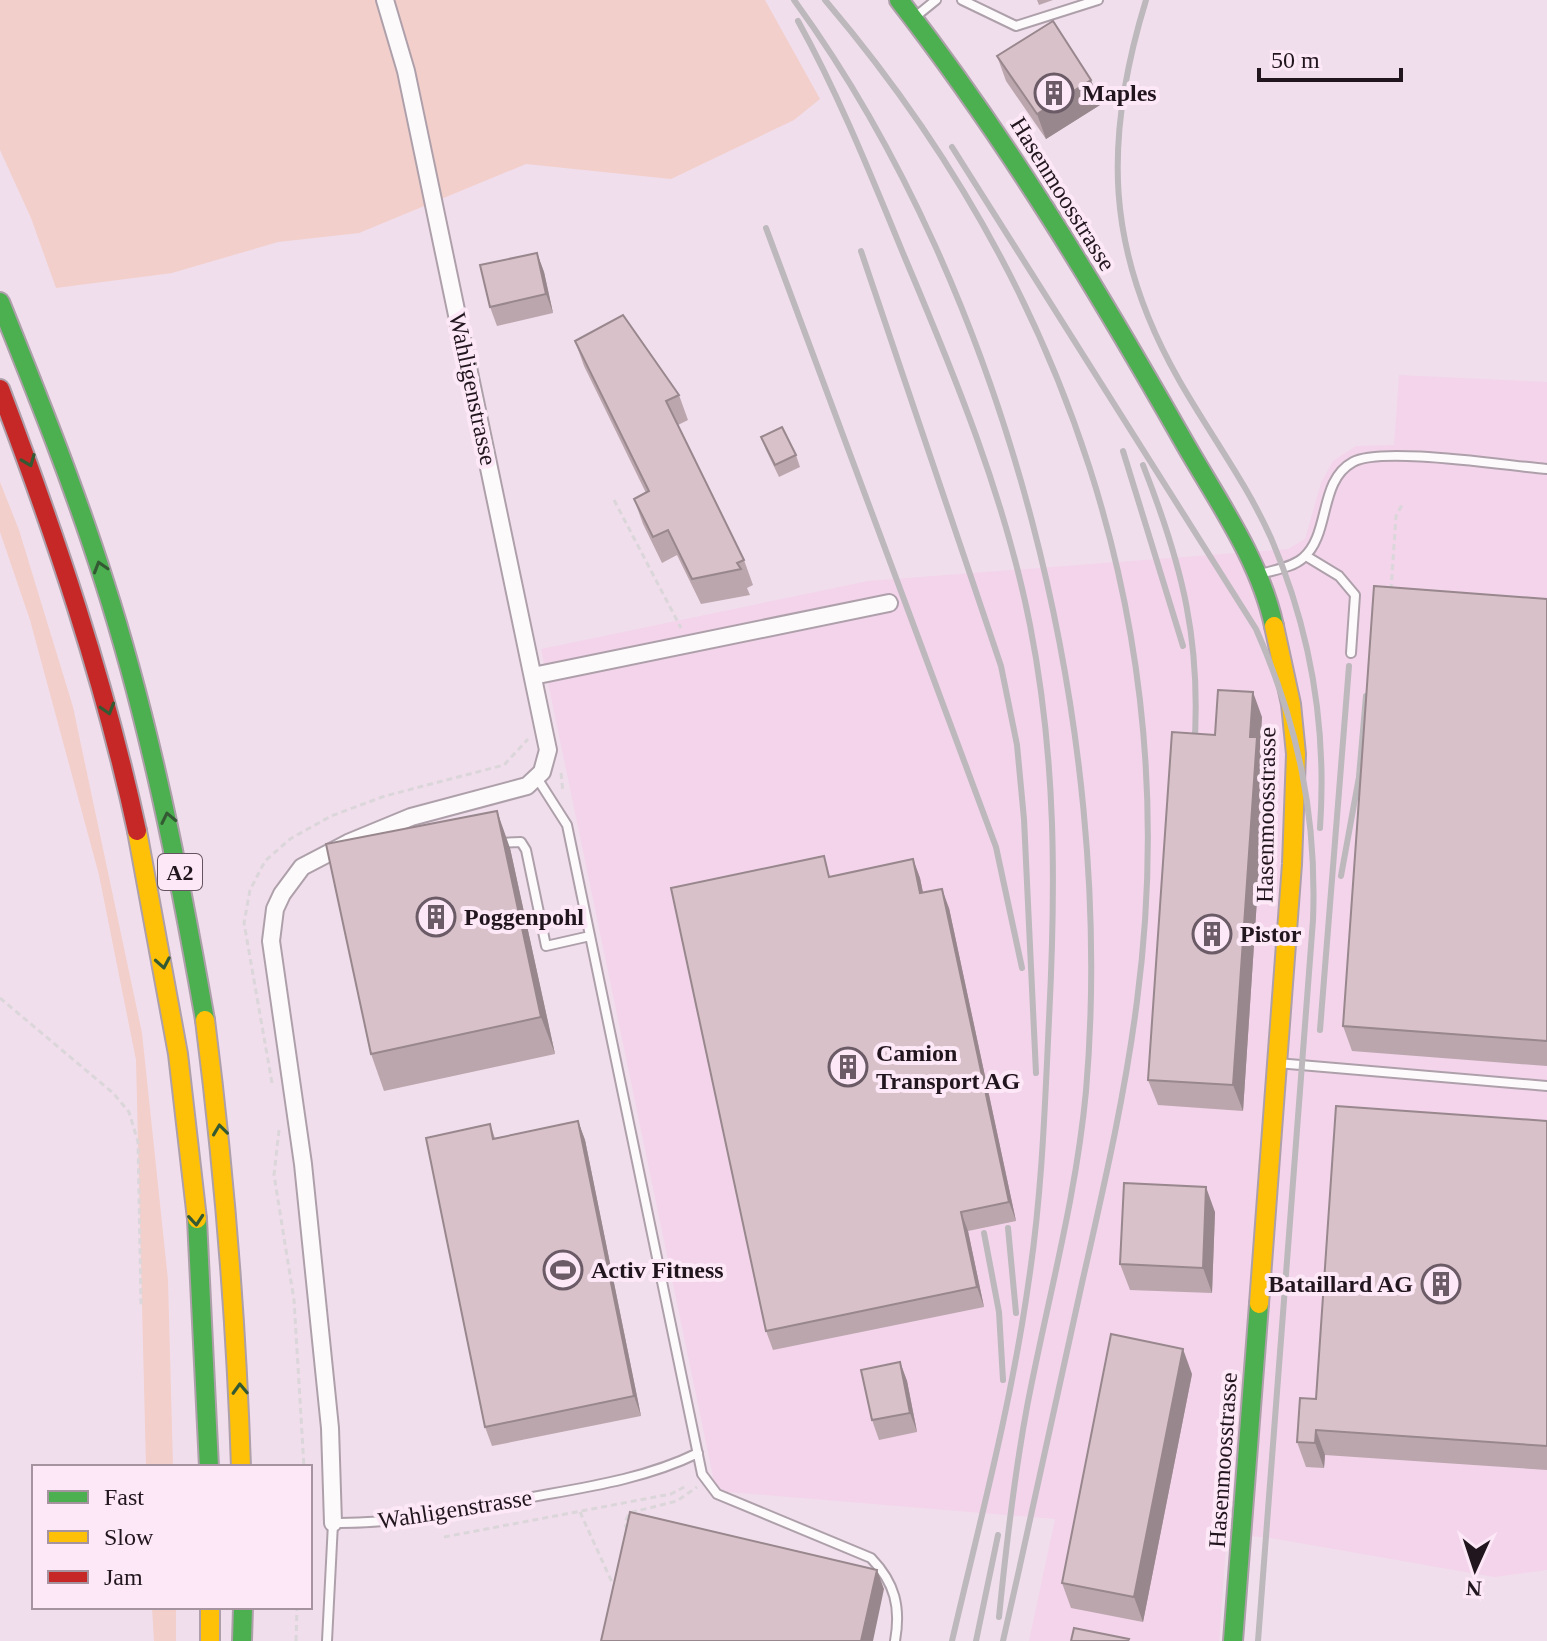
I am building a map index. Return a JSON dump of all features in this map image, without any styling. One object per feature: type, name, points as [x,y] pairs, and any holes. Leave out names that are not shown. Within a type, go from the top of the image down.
[{"type":"main road","name":"Hasenmoosstrasse","points":[[899,0],[971,93],[1115,320],[1228,516],[1257,576],[1282,653],[1296,754],[1292,864],[1233,1641]]},
{"type":"main road","name":"A2","points":[[0,302],[44,401],[94,547],[137,693],[174,844],[212,1056],[228,1198],[241,1465]]},
{"type":"main road","name":"A2","points":[[0,389],[33,470],[80,616],[116,737],[151,890],[189,1139],[208,1394],[209,1465]]},
{"type":"main road","points":[[210,1609],[210,1641]]},
{"type":"main road","points":[[242,1641],[243,1609]]},
{"type":"street","name":"Wahligenstrasse","points":[[385,0],[406,71],[548,750],[537,778]]},
{"type":"street","points":[[533,676],[889,603]]},
{"type":"street","points":[[333,1523],[330,1428],[303,1164],[271,941],[275,909],[290,880],[317,857],[411,817],[516,791],[537,778]]},
{"type":"lane","points":[[914,17],[936,0]]},
{"type":"lane","points":[[962,0],[1016,26],[1098,0]]},
{"type":"lane","points":[[1257,576],[1306,556],[1335,480],[1348,465],[1360,459],[1405,458],[1547,469]]},
{"type":"lane","points":[[1306,556],[1339,576],[1355,595],[1351,653]]},
{"type":"lane","points":[[537,778],[567,825],[704,1477],[717,1494],[871,1558],[884,1571],[897,1598],[899,1620],[895,1641]]},
{"type":"lane","points":[[480,847],[509,841],[521,842],[526,850],[546,946],[590,936]]},
{"type":"lane","points":[[1277,1063],[1547,1086]]},
{"type":"lane","name":"Wahligenstrasse","points":[[333,1523],[383,1524],[572,1490],[657,1472],[698,1453]]},
{"type":"lane","points":[[327,1641],[333,1523]]},
{"type":"path","points":[[614,500],[689,644]]},
{"type":"path","points":[[1391,598],[1396,516],[1403,503]]},
{"type":"path","points":[[272,1083],[244,923],[250,890],[265,861],[290,839],[331,816],[385,796],[504,765],[533,734]]},
{"type":"path","points":[[0,998],[113,1093],[129,1112],[138,1142],[141,1305]]},
{"type":"path","points":[[279,1128],[274,1175],[294,1300],[304,1465]]},
{"type":"path","points":[[629,1534],[625,1523],[629,1513],[677,1501],[692,1492],[704,1477]]},
{"type":"path","points":[[444,1537],[671,1494],[686,1486]]},
{"type":"path","points":[[580,1512],[616,1592]]},
{"type":"path","points":[[296,1641],[297,1609]]},
{"type":"shaded area","points":[[0,0],[765,0],[820,99],[794,120],[671,179],[526,164],[359,233],[278,242],[172,273],[56,288],[31,218],[0,150]]},
{"type":"shaded area","points":[[1399,375],[1547,382],[1547,1570],[1494,1577],[1271,1538],[1227,1534],[1219,1641],[1029,1641],[1055,1519],[716,1491],[541,649],[868,581],[1288,549],[1305,539],[1321,483],[1333,461],[1356,446],[1394,445]]},
{"type":"shaded area","points":[[0,482],[19,530],[73,707],[142,1033],[168,1280],[173,1465],[146,1465],[136,1060],[99,875],[30,620],[0,532]]},
{"type":"shaded area","points":[[152,1609],[176,1609],[176,1641],[154,1641]]},
{"type":"building","points":[[1053,21],[1091,80],[1037,114],[997,56]]},
{"type":"building","points":[[537,253],[546,294],[490,307],[480,265]]},
{"type":"building","points":[[623,315],[679,395],[666,401],[744,560],[737,563],[741,569],[692,579],[668,530],[653,537],[634,499],[649,491],[575,341]]},
{"type":"building","points":[[782,427],[796,455],[775,465],[761,437]]},
{"type":"building","name":"Pistor","points":[[1374,586],[1547,599],[1547,1041],[1343,1026]]},
{"type":"building","name":"Pistor","points":[[1218,690],[1253,692],[1250,737],[1257,737],[1233,1085],[1148,1080],[1172,732],[1215,735]]},
{"type":"building","points":[[497,811],[541,1017],[371,1054],[326,844]]},
{"type":"building","name":"Camion Transport AG","points":[[824,856],[829,877],[913,859],[920,893],[942,889],[1009,1202],[961,1212],[977,1287],[766,1331],[671,888]]},
{"type":"building","name":"Bataillard AG","points":[[1336,1106],[1547,1121],[1547,1446],[1316,1430],[1315,1443],[1297,1442],[1300,1398],[1316,1399]]},
{"type":"building","points":[[578,1121],[634,1396],[485,1427],[426,1138],[490,1124],[493,1139]]},
{"type":"building","points":[[1124,1183],[1206,1187],[1203,1268],[1120,1264]]},
{"type":"building","points":[[1111,1334],[1183,1349],[1134,1597],[1062,1583]]},
{"type":"building","points":[[900,1362],[910,1413],[872,1420],[861,1370]]},
{"type":"building","points":[[630,1512],[877,1570],[861,1641],[601,1641]]},
{"type":"building","points":[[1074,1628],[1129,1639],[1071,1641]]},
{"type":"railway","points":[[794,0],[869,117],[934,244],[989,379],[1032,521],[1064,665],[1084,810],[1091,953],[1086,1091],[1068,1211],[1022,1433],[999,1617]]},
{"type":"railway","points":[[825,0],[909,109],[982,223],[1042,343],[1089,467],[1123,596],[1143,728],[1148,863],[1132,1037],[1105,1178],[1003,1641]]},
{"type":"railway","points":[[1146,0],[1132,51],[1118,147],[1119,194],[1125,240],[1137,285],[1155,332],[1179,380],[1250,497],[1271,538],[1297,608],[1318,716],[1322,790],[1320,828]]},
{"type":"railway","points":[[798,21],[868,168],[977,438],[1020,578],[1045,724],[1052,821],[1053,919],[1037,1214],[1014,1370],[952,1641]]},
{"type":"railway","points":[[952,147],[1256,629],[1283,700],[1302,771],[1312,844],[1313,920],[1258,1641]]},
{"type":"railway","points":[[766,228],[996,847],[1022,968]]},
{"type":"railway","points":[[861,251],[1001,666],[1017,745],[1024,819],[1036,1073]]},
{"type":"railway","points":[[1123,451],[1183,646]]},
{"type":"railway","points":[[1143,465],[1169,538],[1186,606],[1195,676],[1194,753]]},
{"type":"railway","points":[[1320,1030],[1349,666]]},
{"type":"railway","points":[[1358,788],[1366,696]]},
{"type":"railway","points":[[1341,876],[1359,777]]},
{"type":"railway","points":[[1008,1228],[1016,1313]]},
{"type":"railway","points":[[984,1233],[999,1312],[1003,1380]]},
{"type":"railway","points":[[976,1641],[998,1535]]},
{"type":"traffic: fast","points":[[899,0],[1014,161],[1118,328],[1236,531],[1259,578],[1274,626]]},
{"type":"traffic: fast","points":[[0,302],[68,475],[136,689],[185,909],[205,1020]]},
{"type":"traffic: fast","points":[[197,1219],[209,1465]]},
{"type":"traffic: fast","points":[[1233,1641],[1259,1304]]},
{"type":"traffic: fast","points":[[242,1641],[243,1609]]},
{"type":"traffic: slow","points":[[1259,1304],[1292,864],[1296,754],[1291,704],[1274,626]]},
{"type":"traffic: slow","points":[[137,831],[178,1054],[197,1219]]},
{"type":"traffic: slow","points":[[205,1020],[228,1243],[241,1465]]},
{"type":"traffic: slow","points":[[210,1609],[210,1641]]},
{"type":"traffic: jam","points":[[0,389],[77,607],[137,831]]},
{"type":"place","name":"Maples","points":[[1054,93]]},
{"type":"place","name":"Poggenpohl","points":[[436,917]]},
{"type":"place","name":"Pistor","points":[[1212,934]]},
{"type":"place","name":"Camion Transport AG","points":[[848,1067]]},
{"type":"place","name":"Activ Fitness","points":[[563,1270]]},
{"type":"place","name":"Bataillard AG","points":[[1441,1284]]}]
